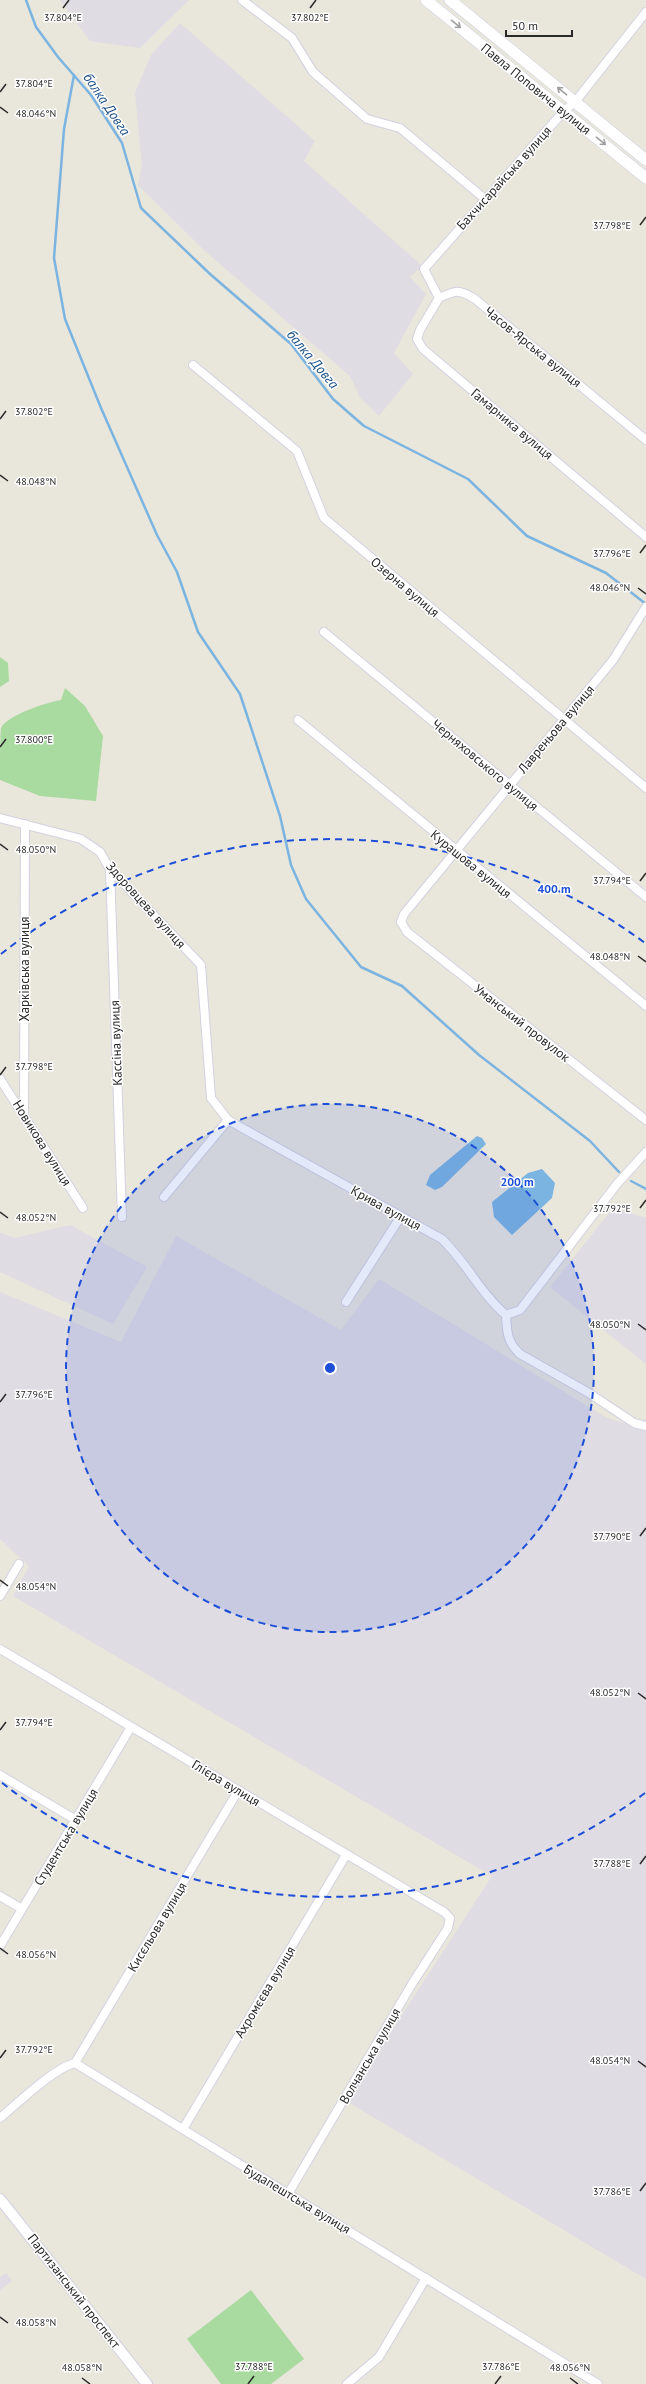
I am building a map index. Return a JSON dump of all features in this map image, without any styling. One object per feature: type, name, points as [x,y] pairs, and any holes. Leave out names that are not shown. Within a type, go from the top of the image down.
[{"type":"main road","name":"Павла Поповича вулиця","points":[[426,0],[646,178]]},
{"type":"main road","name":"Павла Поповича вулиця","points":[[450,0],[646,160]]},
{"type":"street","points":[[242,0],[292,38],[313,72],[367,119],[400,128],[484,199]]},
{"type":"street","name":"Бахчисарайська вулиця","points":[[439,298],[424,269],[484,199],[564,111],[575,102],[646,12]]},
{"type":"street","name":"Часов-Ярська вулиця","points":[[439,298],[455,290],[465,293],[475,299],[646,440]]},
{"type":"street","name":"Гамарника вулиця","points":[[439,298],[420,330],[418,339],[423,349],[646,537]]},
{"type":"street","name":"Озерна вулиця","points":[[193,365],[297,451],[324,518],[646,788]]},
{"type":"street","name":"Лавреньова вулиця","points":[[401,922],[404,914],[613,660],[644,609]]},
{"type":"street","name":"Черняховського вулиця","points":[[324,632],[646,898]]},
{"type":"street","name":"Курашова вулиця","points":[[298,720],[646,1006]]},
{"type":"street","name":"Здоровцева вулиця","points":[[0,818],[81,839],[100,852],[110,870],[201,966]]},
{"type":"street","name":"Харківська вулиця","points":[[24,824],[24,1114]]},
{"type":"street","name":"Кассіна вулиця","points":[[110,870],[122,1217]]},
{"type":"street","name":"Уманський провулок","points":[[401,922],[406,932],[646,1120]]},
{"type":"street","name":"Крива вулиця","points":[[201,966],[211,1098],[228,1120],[442,1239],[463,1262],[494,1305],[506,1315]]},
{"type":"street","name":"Новикова вулиця","points":[[0,1079],[24,1114],[83,1208]]},
{"type":"street","points":[[164,1197],[228,1120]]},
{"type":"street","points":[[646,1152],[617,1184],[520,1310],[506,1315],[507,1335],[511,1346],[520,1354],[589,1393],[634,1423],[646,1426]]},
{"type":"street","points":[[346,1302],[402,1216]]},
{"type":"street","points":[[0,1596],[19,1564]]},
{"type":"street","name":"Глієра вулиця","points":[[0,1649],[444,1912],[450,1918]]},
{"type":"street","name":"Студентська вулиця","points":[[0,1946],[131,1727]]},
{"type":"street","points":[[0,1775],[76,1820]]},
{"type":"street","name":"Кисєльова вулиця","points":[[75,2063],[238,1791]]},
{"type":"street","name":"Ахромєєва вулиця","points":[[183,2129],[346,1855]]},
{"type":"street","points":[[0,1896],[22,1909]]},
{"type":"street","name":"Волчанська вулиця","points":[[288,2194],[412,1984],[448,1928],[450,1918]]},
{"type":"street","points":[[0,2118],[66,2065],[75,2063]]},
{"type":"street","name":"Будапештська вулиця","points":[[75,2063],[598,2384]]},
{"type":"street","name":"Партизанський проспект","points":[[0,2199],[147,2384]]},
{"type":"street","points":[[347,2384],[379,2357],[426,2278]]},
{"type":"shaded area","points":[[60,0],[189,0],[140,48],[90,41]]},
{"type":"shaded area","points":[[180,23],[315,141],[304,161],[422,266],[410,277],[426,294],[394,353],[413,374],[379,416],[361,399],[350,376],[205,251],[138,185],[142,165],[135,93],[151,55]]},
{"type":"shaded area","points":[[613,1208],[646,1218],[646,1364],[550,1287]]},
{"type":"shaded area","points":[[70,1225],[147,1267],[113,1324],[0,1272],[0,1233],[15,1238]]},
{"type":"shaded area","points":[[176,1236],[341,1330],[379,1279],[607,1418],[646,1429],[646,2279],[346,2101],[492,1876],[13,1596],[29,1566],[0,1539],[0,1292],[121,1342]]},
{"type":"shaded area","points":[[6,2273],[12,2281],[0,2290],[0,2277]]},
{"type":"green space","points":[[0,657],[8,663],[9,681],[0,687]]},
{"type":"green space","points":[[65,688],[85,706],[103,736],[96,801],[40,796],[0,780],[1,728],[11,718],[19,714],[47,703],[61,700]]},
{"type":"green space","points":[[251,2290],[304,2359],[271,2384],[221,2384],[187,2339]]},
{"type":"water","points":[[477,1136],[482,1138],[486,1144],[442,1187],[435,1190],[426,1185],[430,1175]]},
{"type":"water","points":[[542,1169],[555,1183],[552,1198],[512,1235],[494,1217],[492,1202],[528,1173]]},
{"type":"waterway","name":"балка Довга","points":[[26,0],[36,27],[58,57],[91,95],[122,143],[141,208],[210,274],[291,344],[333,399],[364,426],[468,479],[527,536],[606,573],[646,604]]},
{"type":"waterway","points":[[74,75],[64,129],[54,258],[65,319],[101,408],[157,535],[177,572],[198,632],[240,694],[280,816],[291,865],[306,899],[361,967],[402,986],[479,1055],[590,1141],[619,1172]]},
{"type":"waterway","points":[[631,1181],[646,1189]]}]
